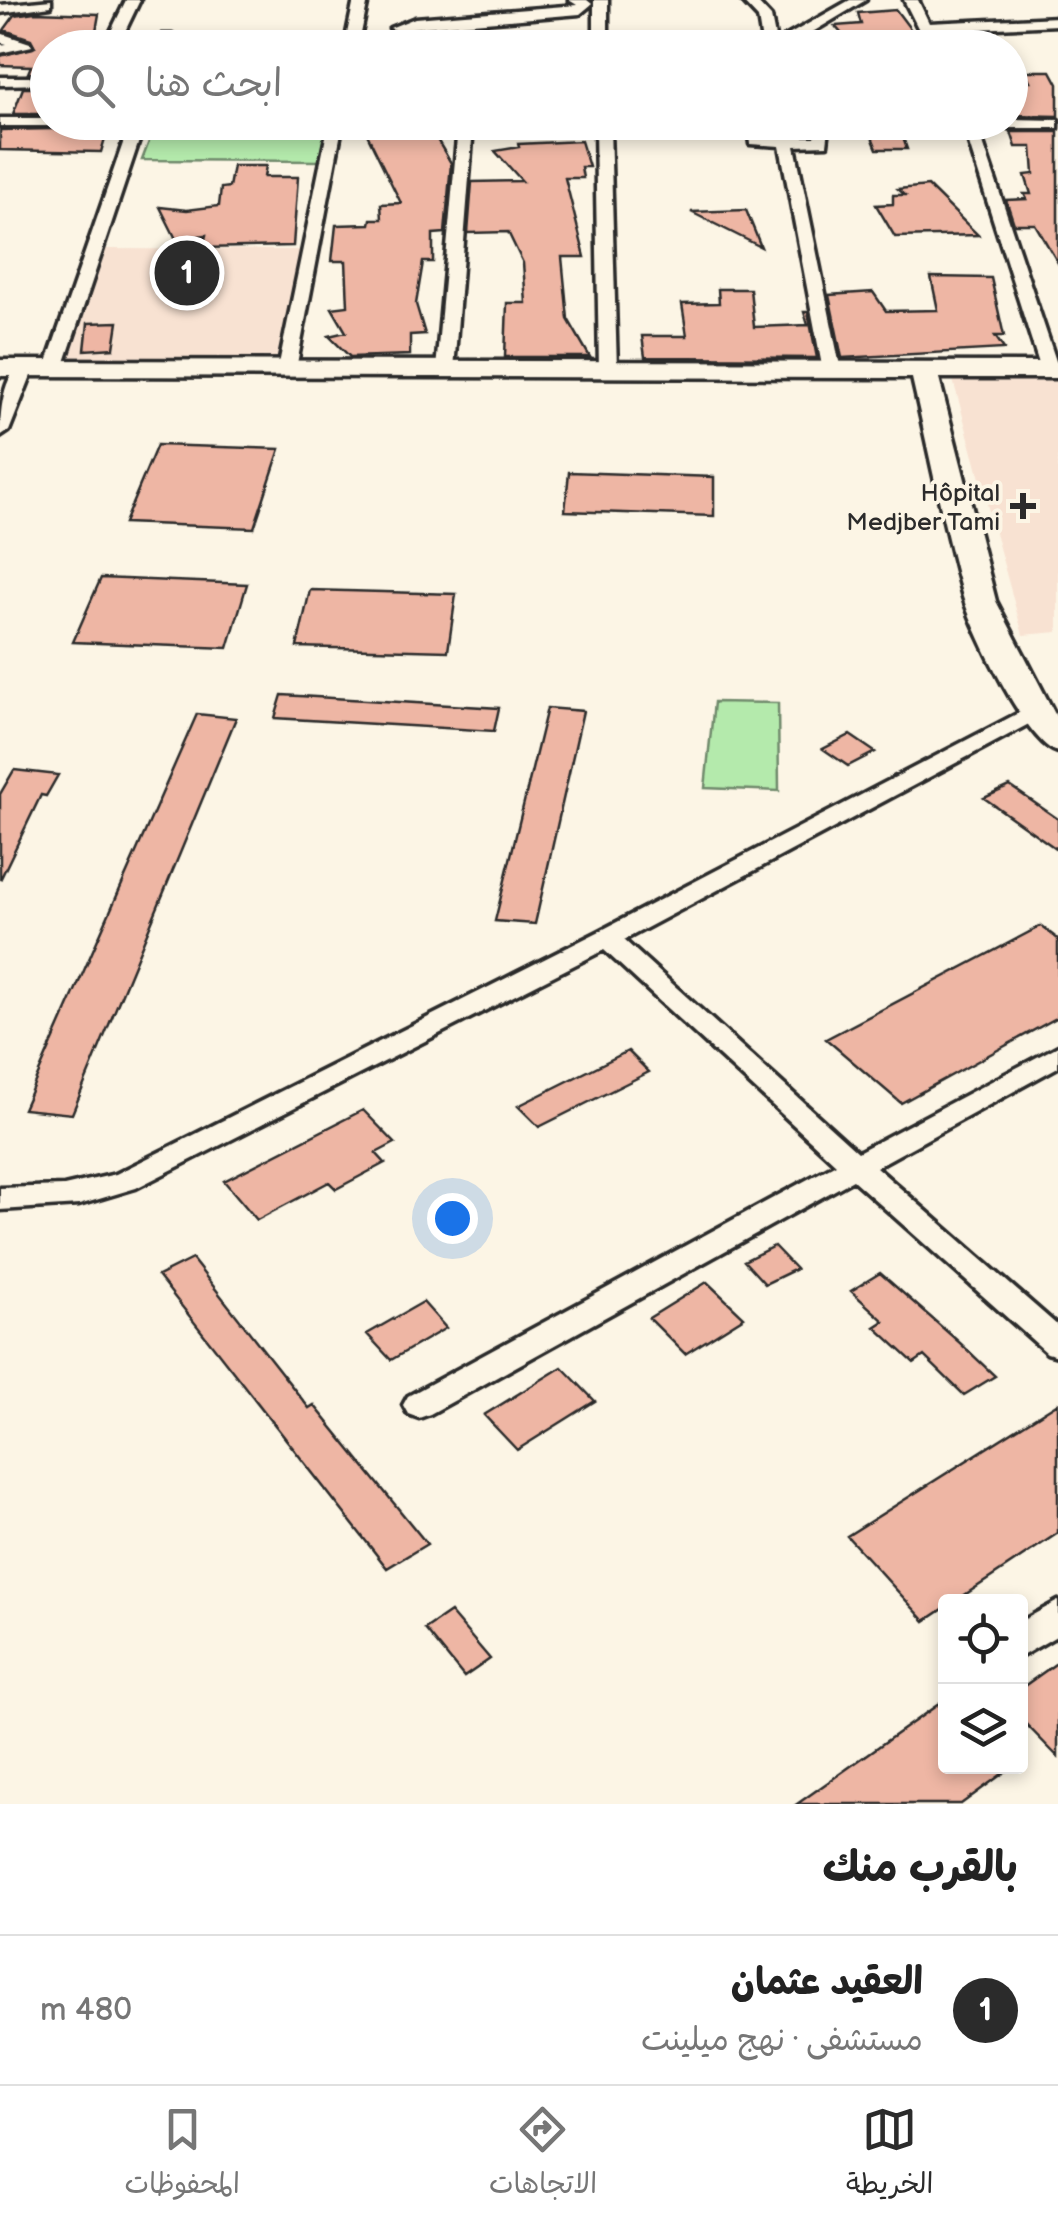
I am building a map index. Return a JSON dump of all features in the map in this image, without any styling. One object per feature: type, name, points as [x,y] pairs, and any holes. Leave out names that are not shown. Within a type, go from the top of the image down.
[{"type":"main road","points":[[13,368],[1054,370]]},
{"type":"main road","points":[[924,371],[980,601],[1034,712],[1058,742]]},
{"type":"street","points":[[119,30],[133,0]]},
{"type":"street","points":[[355,30],[361,0]]},
{"type":"street","points":[[404,30],[397,28],[416,22],[480,26],[580,10],[585,4],[576,0]]},
{"type":"street","points":[[601,0],[601,30]]},
{"type":"street","points":[[748,0],[764,17],[767,30]]},
{"type":"street","points":[[805,30],[859,0]]},
{"type":"street","points":[[910,0],[926,30]]},
{"type":"street","points":[[0,9],[46,3]]},
{"type":"street","points":[[924,27],[1057,17]]},
{"type":"street","points":[[0,37],[26,46],[0,48]]},
{"type":"street","points":[[0,81],[30,81]]},
{"type":"street","points":[[0,122],[30,122]]},
{"type":"street","points":[[1028,124],[1058,124]]},
{"type":"street","points":[[54,368],[132,140]]},
{"type":"street","points":[[287,369],[333,140]]},
{"type":"street","points":[[445,369],[465,140]]},
{"type":"street","points":[[602,140],[608,370]]},
{"type":"street","points":[[755,140],[822,140]]},
{"type":"street","points":[[975,140],[1054,370]]},
{"type":"street","points":[[787,142],[832,371]]},
{"type":"street","points":[[0,431],[13,368]]},
{"type":"street","points":[[0,1199],[66,1200],[112,1187],[607,938],[1034,712]]},
{"type":"street","points":[[607,938],[1058,1344]]},
{"type":"street","points":[[419,1405],[1058,1055]]},
{"type":"street","points":[[1028,1637],[1058,1616]]},
{"type":"shaded area","points":[[104,249],[303,250],[276,364],[65,363]]},
{"type":"shaded area","name":"Hôpital Medjber Tami","points":[[1058,379],[1058,632],[1023,635],[953,380]]},
{"type":"green space","points":[[150,140],[323,140],[319,161],[142,160]]},
{"type":"green space","points":[[714,702],[778,703],[779,791],[705,788]]},
{"type":"building","points":[[896,10],[911,30],[838,30],[835,26],[861,24],[858,13]]},
{"type":"building","points":[[99,14],[96,30],[30,30],[30,39],[4,30],[15,15]]},
{"type":"building","points":[[30,48],[30,66],[0,65],[0,56]]},
{"type":"building","points":[[1028,71],[1051,71],[1058,84],[1058,116],[1028,115]]},
{"type":"building","points":[[23,88],[30,88],[30,114],[13,114]]},
{"type":"building","points":[[30,129],[30,140],[104,140],[101,152],[0,150],[0,130]]},
{"type":"building","points":[[1028,132],[1058,132],[1058,263],[1035,224],[1014,224],[1006,200],[1027,199],[1024,194],[1031,194],[1025,175],[1034,174],[1032,147],[1016,147],[1014,140],[1028,140]]},
{"type":"building","points":[[370,140],[437,140],[451,163],[445,233],[433,234],[433,262],[423,262],[416,304],[425,334],[410,335],[410,355],[350,357],[329,336],[346,332],[332,308],[348,306],[346,261],[332,261],[336,225],[370,224],[371,219],[382,219],[381,204],[401,203]]},
{"type":"building","points":[[873,140],[904,140],[907,149],[877,149]]},
{"type":"building","points":[[581,141],[589,167],[581,167],[583,178],[565,178],[585,257],[562,257],[568,319],[590,357],[505,357],[507,303],[526,303],[523,263],[508,232],[468,233],[472,182],[522,181],[495,151],[519,147],[518,144]]},
{"type":"building","points":[[233,166],[266,166],[264,177],[298,177],[293,246],[203,248],[206,235],[176,239],[160,207],[187,210],[219,206],[221,188],[229,187]]},
{"type":"building","points":[[928,186],[978,235],[895,237],[876,205],[893,204],[893,195],[905,195],[898,189]]},
{"type":"building","points":[[746,210],[761,247],[691,212]]},
{"type":"building","points":[[931,277],[991,278],[1004,336],[995,336],[1004,349],[842,358],[829,295],[873,292],[886,311],[938,310]]},
{"type":"building","points":[[718,289],[750,289],[754,327],[808,325],[804,312],[808,312],[817,358],[645,357],[642,336],[687,336],[682,304],[719,303]]},
{"type":"building","points":[[118,322],[114,348],[85,350],[88,323]]},
{"type":"building","points":[[157,445],[280,449],[254,528],[124,523]]},
{"type":"building","points":[[569,472],[714,477],[714,516],[565,511]]},
{"type":"building","points":[[101,578],[247,584],[228,648],[73,642]]},
{"type":"building","points":[[310,590],[456,594],[448,651],[297,647]]},
{"type":"building","points":[[282,695],[499,708],[494,731],[275,718]]},
{"type":"building","points":[[547,708],[583,711],[535,924],[495,921]]},
{"type":"building","points":[[197,714],[236,718],[72,1114],[23,1109]]},
{"type":"building","points":[[850,735],[875,752],[848,766],[823,749]]},
{"type":"building","points":[[14,770],[58,775],[46,796],[41,795],[0,880],[0,794]]},
{"type":"building","points":[[1010,786],[1058,819],[1058,850],[984,798]]},
{"type":"building","points":[[1041,926],[1058,939],[1058,1017],[901,1103],[826,1039]]},
{"type":"building","points":[[628,1051],[649,1072],[539,1127],[518,1106]]},
{"type":"building","points":[[363,1110],[395,1143],[376,1153],[385,1163],[336,1189],[329,1182],[257,1220],[224,1181]]},
{"type":"building","points":[[774,1246],[796,1269],[765,1284],[744,1261]]},
{"type":"building","points":[[192,1259],[309,1408],[314,1405],[427,1544],[387,1568],[158,1276]]},
{"type":"building","points":[[880,1273],[995,1376],[964,1395],[924,1356],[914,1363],[875,1327],[884,1321],[851,1291]]},
{"type":"building","points":[[707,1282],[744,1317],[685,1354],[649,1318]]},
{"type":"building","points":[[423,1302],[446,1328],[391,1360],[367,1334]]},
{"type":"building","points":[[562,1367],[595,1401],[517,1450],[484,1415]]},
{"type":"building","points":[[1058,1403],[1058,1533],[966,1594],[938,1594],[938,1612],[925,1621],[847,1536]]},
{"type":"building","points":[[450,1612],[490,1659],[464,1677],[425,1629]]},
{"type":"building","points":[[1058,1662],[1058,1757],[1028,1726],[1028,1683]]},
{"type":"building","points":[[938,1705],[938,1774],[1002,1774],[961,1804],[797,1804]]},
{"type":"place","name":"العقيد عثمان","points":[[187,273]]},
{"type":"place","name":"Hôpital Medjber Tami","points":[[1023,506]]}]
